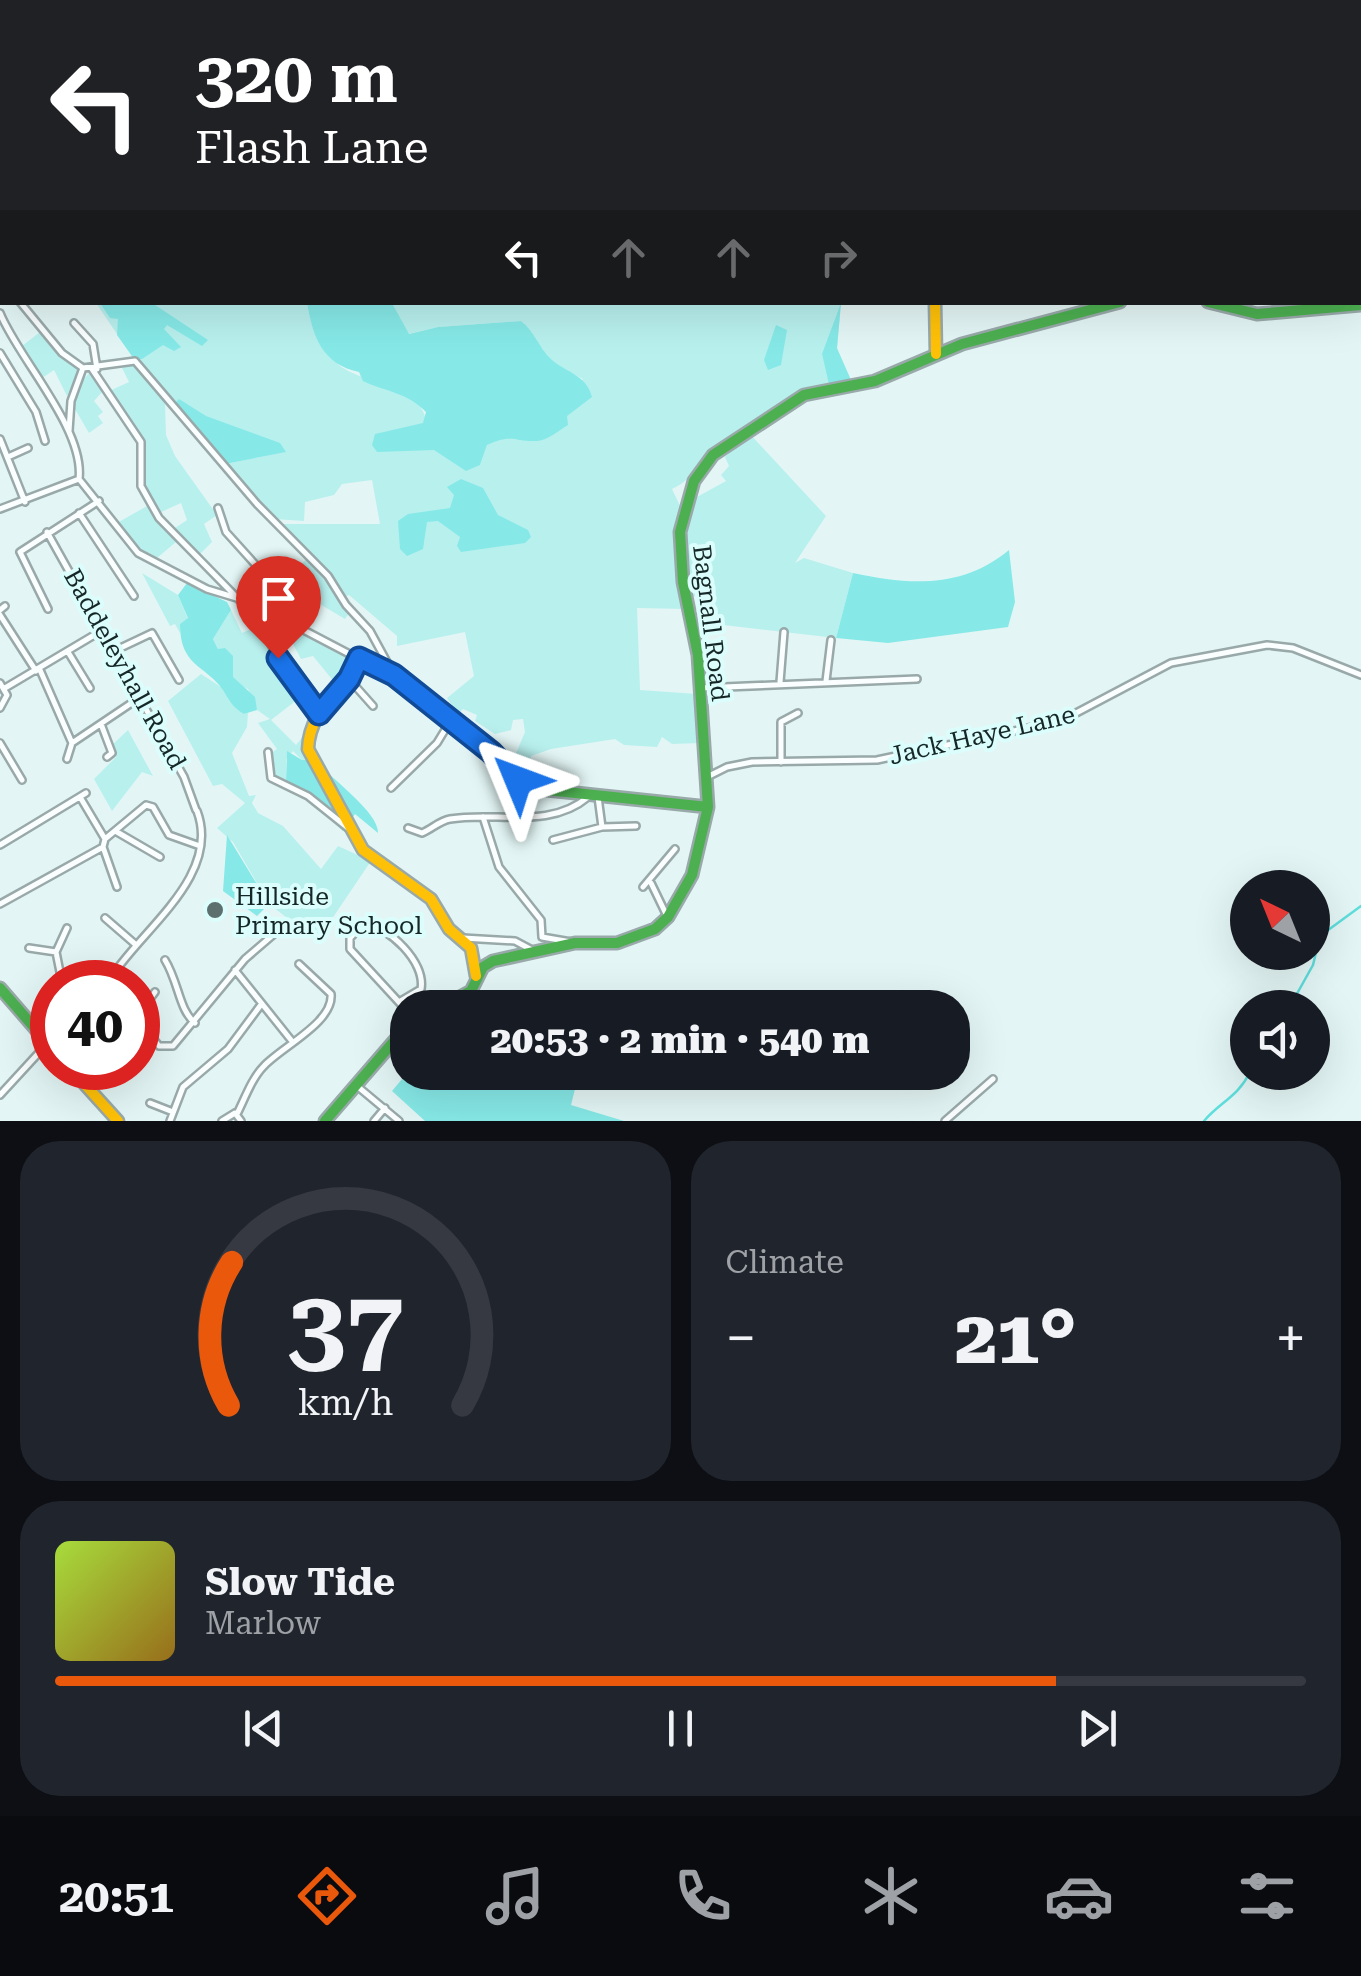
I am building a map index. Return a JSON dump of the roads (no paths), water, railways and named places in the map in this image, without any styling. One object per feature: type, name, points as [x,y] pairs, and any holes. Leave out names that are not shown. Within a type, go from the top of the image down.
[{"type":"street","points":[[22,305],[62,353],[84,368],[135,361],[142,364],[161,394],[257,504],[328,576],[346,605],[370,631],[394,675]]},
{"type":"street","points":[[935,305],[936,354]]},
{"type":"street","name":"Bagnall Road","points":[[668,917],[692,875],[708,808],[700,688],[680,544],[685,504],[702,467],[757,422],[804,395],[875,381],[936,354],[1109,305]]},
{"type":"street","points":[[1220,305],[1258,314],[1361,305]]},
{"type":"street","points":[[0,313],[8,334],[56,404],[79,479],[138,553],[207,588],[240,599]]},
{"type":"street","points":[[75,327],[93,344],[94,369],[141,442],[141,486],[159,518],[254,615],[278,658],[319,714]]},
{"type":"street","points":[[0,353],[28,397],[46,437]]},
{"type":"street","points":[[68,434],[74,415],[71,401],[84,368]]},
{"type":"street","points":[[0,439],[25,502]]},
{"type":"street","points":[[7,457],[28,448]]},
{"type":"street","points":[[0,510],[79,479]]},
{"type":"street","points":[[48,609],[20,552],[99,500]]},
{"type":"street","points":[[218,508],[226,532],[262,572],[240,599]]},
{"type":"street","points":[[79,513],[134,596]]},
{"type":"street","name":"Baddeleyhall Road","points":[[47,532],[75,575],[100,631],[184,777],[196,810],[202,846]]},
{"type":"street","points":[[2,610],[38,671],[72,743]]},
{"type":"street","points":[[254,615],[296,626],[394,675],[518,780],[593,797],[644,796],[708,808]]},
{"type":"street","points":[[0,708],[2,686],[38,671],[100,631]]},
{"type":"street","points":[[780,682],[784,632]]},
{"type":"street","points":[[112,651],[152,633],[179,680]]},
{"type":"street","points":[[826,681],[831,640]]},
{"type":"street","name":"Jack Haye Lane","points":[[706,778],[736,764],[877,760],[1061,720],[1164,666],[1268,645],[1293,648],[1361,674]]},
{"type":"street","points":[[68,652],[90,688]]},
{"type":"street","points":[[359,658],[349,679],[306,736],[308,749],[348,828],[368,856],[431,899],[449,929],[463,938],[473,954],[476,976],[472,990]]},
{"type":"street","points":[[349,679],[373,706]]},
{"type":"street","points":[[700,688],[917,679]]},
{"type":"street","points":[[67,759],[72,743],[139,698]]},
{"type":"street","points":[[781,762],[781,722],[798,714]]},
{"type":"street","points":[[391,788],[437,744],[451,720]]},
{"type":"street","points":[[100,723],[112,752],[107,757]]},
{"type":"street","points":[[0,743],[22,780]]},
{"type":"street","points":[[268,752],[271,778],[308,796],[348,828]]},
{"type":"street","points":[[0,845],[83,795],[104,843],[117,887]]},
{"type":"street","points":[[408,828],[426,833],[449,820],[518,820],[562,810],[593,797]]},
{"type":"street","points":[[593,797],[602,828]]},
{"type":"street","points":[[0,904],[104,843],[146,805],[153,807],[169,835],[202,846],[182,889],[124,960]]},
{"type":"street","points":[[483,817],[499,866],[540,920],[542,937],[575,943]]},
{"type":"street","points":[[553,840],[602,828],[636,826]]},
{"type":"street","points":[[116,832],[160,857]]},
{"type":"street","points":[[643,887],[651,883],[675,849]]},
{"type":"street","points":[[476,976],[493,961],[575,943],[630,940],[654,929],[668,917],[651,883]]},
{"type":"street","points":[[105,918],[136,944]]},
{"type":"street","points":[[364,924],[390,934],[403,946],[422,981],[420,988],[399,1002],[350,948],[350,938],[364,924]]},
{"type":"street","points":[[160,1046],[173,1046],[195,1024],[235,970],[281,928]]},
{"type":"street","points":[[58,960],[56,952],[66,933]]},
{"type":"street","points":[[463,938],[515,941],[537,953]]},
{"type":"street","points":[[30,948],[56,952]]},
{"type":"street","points":[[165,964],[180,987],[183,1011],[195,1024]]},
{"type":"street","points":[[240,1118],[260,1070],[292,1040],[315,1027],[332,1002],[331,994],[299,964]]},
{"type":"street","points":[[235,970],[260,1006],[292,1040]]},
{"type":"street","points":[[2,994],[30,1024]]},
{"type":"street","points":[[170,1121],[183,1087],[228,1049],[260,1006]]},
{"type":"street","points":[[325,1121],[390,1047]]},
{"type":"street","points":[[0,1095],[30,1066]]},
{"type":"street","points":[[945,1121],[993,1079]]},
{"type":"street","points":[[357,1086],[399,1121]]},
{"type":"street","points":[[90,1090],[118,1121]]},
{"type":"street","points":[[150,1103],[173,1112]]},
{"type":"street","points":[[374,1121],[385,1108]]},
{"type":"street","points":[[222,1121],[250,1121]]},
{"type":"waterway","points":[[1299,990],[1313,965],[1320,936],[1361,906]]},
{"type":"waterway","points":[[1204,1121],[1238,1090]]},
{"type":"place","name":"Hillside Primary School","points":[[215,910]]}]
